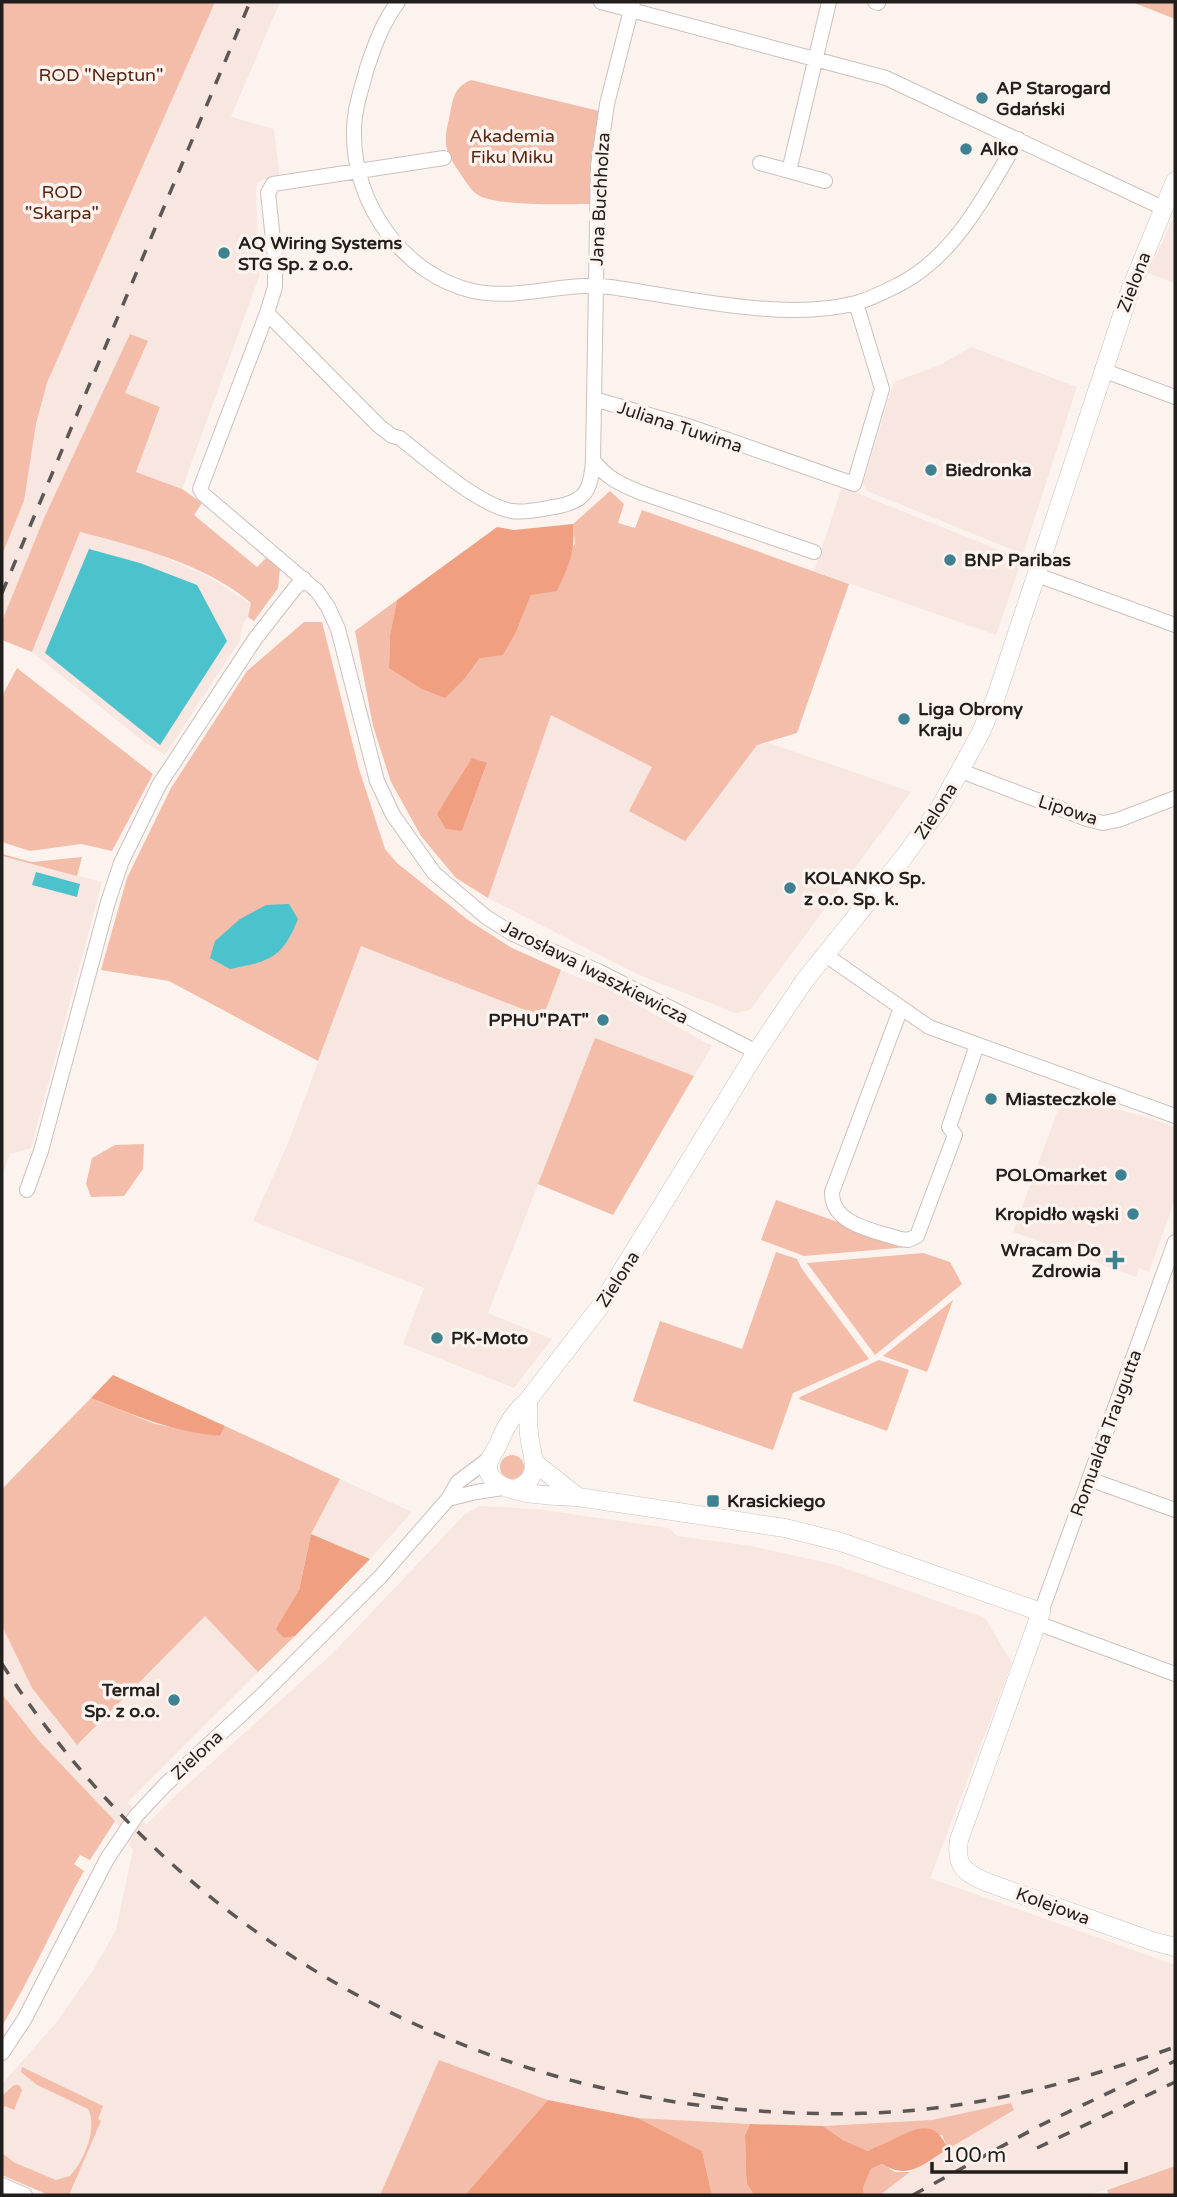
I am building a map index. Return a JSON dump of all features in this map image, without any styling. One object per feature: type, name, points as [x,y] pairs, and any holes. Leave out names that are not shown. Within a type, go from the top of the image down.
[{"type":"street","points":[[398,2],[386,19],[375,43],[358,99],[354,134],[357,171],[373,210],[395,242],[425,270],[447,282],[475,292],[492,294],[595,286],[764,308],[817,309],[856,303],[913,277],[942,253],[968,221],[1017,139]]},
{"type":"street","points":[[601,2],[632,6],[871,73],[904,85],[1163,208]]},
{"type":"street","points":[[789,171],[829,2]]},
{"type":"street","name":"Jana Buchholza","points":[[594,399],[600,145],[607,104],[632,6]]},
{"type":"street","points":[[357,171],[444,158]]},
{"type":"street","points":[[760,163],[825,181]]},
{"type":"street","name":"Jarosława Iwaszkiewicza","points":[[357,171],[273,184],[268,193],[275,258],[275,287],[200,489],[202,494],[304,579],[328,607],[338,629],[377,781],[393,815],[434,873],[469,904],[513,934],[597,971],[747,1047],[755,1054]]},
{"type":"street","name":"Zielona","points":[[2,2053],[24,2020],[100,1872],[129,1825],[166,1784],[258,1699],[357,1601],[448,1499],[458,1482],[493,1454],[517,1409],[528,1400],[599,1308],[755,1054],[824,954],[922,834],[961,771],[996,697],[1107,372],[1131,288],[1175,181]]},
{"type":"street","name":"Juliana Tuwima","points":[[267,313],[379,426],[392,436],[400,438],[473,493],[496,506],[523,511],[571,505],[582,498],[592,482],[594,399],[691,427],[854,484],[882,388],[856,303]]},
{"type":"street","points":[[1107,372],[1175,397]]},
{"type":"street","points":[[593,460],[602,472],[618,483],[642,493],[814,552]]},
{"type":"street","points":[[1037,575],[1175,625]]},
{"type":"street","points":[[27,1190],[41,1151],[121,863],[164,777],[255,639],[304,579]]},
{"type":"street","name":"Lipowa","points":[[961,771],[1103,823],[1175,798]]},
{"type":"street","points":[[824,954],[929,1027],[1175,1116]]},
{"type":"street","points":[[901,1008],[832,1192],[836,1211],[849,1221],[900,1239],[908,1240],[917,1236],[955,1135],[949,1127],[977,1045]]},
{"type":"street","name":"Romualda Traugutta","points":[[959,1840],[1175,1242]]},
{"type":"street","points":[[448,1499],[526,1485],[533,1475],[528,1400]]},
{"type":"street","points":[[578,1497],[533,1459],[522,1445],[508,1443],[493,1454],[488,1470],[493,1481],[509,1489],[785,1528],[841,1542],[1175,1674]]},
{"type":"street","points":[[1089,1479],[1175,1510]]},
{"type":"street","name":"Kolejowa","points":[[959,1840],[957,1854],[960,1864],[968,1874],[1175,1947]]},
{"type":"street","points":[[2,2185],[25,2195]]},
{"type":"shaded area","points":[[215,2],[280,2],[231,117],[274,129],[280,179],[263,179],[256,189],[259,277],[182,489],[136,472],[160,408],[125,393],[148,342],[2,623],[2,555],[24,501],[36,424],[47,383]]},
{"type":"shaded area","points":[[1175,214],[1175,283],[1148,273]]},
{"type":"shaded area","points":[[971,347],[1077,387],[1023,554],[867,491],[863,483],[894,382],[942,364]]},
{"type":"shaded area","points":[[842,487],[1022,559],[996,635],[814,571]]},
{"type":"shaded area","points":[[573,524],[570,559],[557,591],[531,595],[517,630],[503,655],[480,658],[445,698],[422,689],[389,668],[390,635],[397,600],[497,527],[514,530]]},
{"type":"shaded area","points":[[80,532],[146,549],[209,577],[251,604],[248,617],[243,623],[240,641],[165,755],[144,742],[32,652]]},
{"type":"shaded area","points":[[551,714],[652,767],[685,840],[757,745],[769,743],[911,792],[750,1010],[735,1013],[637,974],[488,898]]},
{"type":"shaded area","points":[[472,758],[487,763],[462,831],[446,829],[437,814]]},
{"type":"shaded area","points":[[2,856],[102,882],[31,1148],[10,1154],[2,1176]]},
{"type":"shaded area","points":[[361,946],[543,1017],[561,970],[614,992],[712,1046],[694,1076],[595,1038],[488,1313],[552,1339],[514,1388],[403,1344],[424,1288],[253,1221],[289,1141]]},
{"type":"shaded area","points":[[1063,1096],[1175,1127],[1175,1199],[1149,1272],[1139,1268],[1136,1277],[1013,1232]]},
{"type":"shaded area","points":[[113,1375],[225,1426],[220,1436],[169,1427],[91,1398]]},
{"type":"shaded area","points":[[340,1479],[412,1512],[370,1559],[311,1534]]},
{"type":"shaded area","points":[[480,1506],[536,1509],[669,1528],[677,1536],[751,1546],[836,1565],[985,1618],[1012,1663],[930,1878],[1175,1965],[1175,2166],[1089,2195],[880,2195],[910,2172],[1014,2110],[1011,2104],[932,2120],[803,2127],[638,2118],[548,2100],[439,2060],[380,2195],[47,2195],[2,2175],[2,2084],[56,2023],[94,1969],[116,1930],[133,1850],[115,1821],[39,1741],[2,1694],[2,1626],[32,1688],[206,1615],[258,1672],[128,1802],[146,1825],[334,1652],[464,1515]]},
{"type":"shaded area","points":[[311,1534],[370,1559],[295,1636],[284,1638],[276,1629],[299,1590]]},
{"type":"shaded area","points":[[548,2100],[638,2118],[702,2151],[712,2195],[465,2195]]},
{"type":"shaded area","points":[[750,2124],[823,2126],[843,2140],[868,2151],[911,2131],[925,2128],[937,2133],[948,2149],[916,2168],[900,2171],[882,2164],[871,2169],[863,2188],[864,2195],[754,2195],[747,2184],[746,2174],[745,2135]]},
{"type":"green space","points":[[2,2],[215,2],[47,383],[36,424],[24,501],[2,555]]},
{"type":"green space","points":[[1132,2],[1175,2],[1175,19]]},
{"type":"green space","name":"Akademia Fiku Miku","points":[[471,80],[599,111],[592,153],[591,204],[501,201],[488,199],[472,190],[450,158],[446,146],[454,96],[460,87]]},
{"type":"green space","points":[[130,334],[148,341],[125,393],[160,407],[136,472],[182,489],[202,503],[194,515],[257,567],[268,556],[280,568],[278,588],[254,621],[248,617],[251,603],[214,578],[170,558],[80,532],[32,652],[2,640],[2,621],[45,516]]},
{"type":"green space","points":[[610,491],[624,504],[618,523],[635,528],[642,510],[849,584],[797,733],[757,745],[685,841],[629,811],[652,767],[551,715],[488,898],[456,878],[421,836],[391,782],[373,726],[355,631],[397,600],[390,635],[389,667],[466,677],[480,658],[517,630],[531,595],[575,544],[573,524]],"holes":[[[487,763],[462,831],[437,814],[451,795]]]},
{"type":"green space","points":[[304,622],[322,622],[359,769],[385,849],[397,863],[468,920],[512,948],[561,970],[543,1017],[361,946],[318,1061],[169,981],[101,970],[127,878],[171,788],[247,671]]},
{"type":"green space","points":[[17,668],[153,774],[112,851],[81,844],[30,851],[2,842],[2,696]]},
{"type":"green space","points":[[2,854],[32,862],[82,857],[77,876]]},
{"type":"green space","points":[[595,1038],[694,1076],[613,1215],[538,1184]]},
{"type":"green space","points":[[144,1144],[143,1169],[124,1196],[91,1197],[86,1184],[92,1158],[115,1145]]},
{"type":"green space","points":[[776,1200],[908,1247],[804,1256],[761,1240]]},
{"type":"green space","points":[[776,1252],[797,1259],[869,1359],[793,1393],[773,1450],[633,1401],[660,1321],[742,1349]]},
{"type":"green space","points":[[923,1253],[950,1262],[962,1284],[875,1355],[807,1263]]},
{"type":"green space","points":[[953,1300],[927,1372],[883,1356]]},
{"type":"green space","points":[[879,1360],[909,1370],[887,1431],[799,1399],[800,1397]]},
{"type":"green space","points":[[91,1398],[155,1424],[220,1436],[225,1426],[340,1479],[311,1534],[299,1590],[289,1608],[284,1638],[295,1636],[258,1672],[205,1616],[77,1745],[32,1688],[2,1626],[2,1489]]},
{"type":"green space","points":[[512,1455],[521,1458],[524,1467],[521,1476],[512,1479],[503,1476],[500,1467],[503,1458]]},
{"type":"green space","points":[[2,1694],[39,1741],[115,1821],[90,1860],[80,1855],[74,1864],[84,1871],[2,2026]]},
{"type":"green space","points":[[439,2060],[548,2100],[465,2195],[380,2195]]},
{"type":"green space","points":[[22,2067],[103,2106],[98,2119],[101,2121],[69,2195],[49,2195],[2,2175],[2,2153],[15,2163],[56,2180],[70,2176],[80,2162],[90,2135],[91,2117],[88,2109],[37,2085],[21,2072]]},
{"type":"green space","points":[[14,2085],[19,2085],[22,2090],[14,2110],[5,2106],[2,2111],[2,2096]]},
{"type":"green space","points":[[1011,2103],[1014,2110],[948,2149],[942,2135],[892,2140],[868,2151],[843,2140],[823,2126],[932,2120]]},
{"type":"green space","points":[[638,2118],[750,2124],[745,2135],[746,2174],[747,2184],[754,2195],[712,2195],[702,2151]]},
{"type":"green space","points":[[882,2164],[895,2172],[910,2172],[880,2195],[864,2195],[863,2188],[871,2169]]},
{"type":"green space","points":[[1175,2166],[1175,2195],[1109,2195],[1107,2190]]},
{"type":"water","points":[[89,549],[140,563],[197,585],[227,641],[160,745],[45,653]]},
{"type":"water","points":[[36,872],[80,884],[77,897],[32,885]]},
{"type":"water","points":[[289,904],[298,919],[286,943],[273,956],[230,969],[210,958],[215,941],[240,919],[266,905]]},
{"type":"railway","points":[[2,593],[250,2]]},
{"type":"railway","points":[[2,1664],[70,1758],[148,1842],[234,1915],[327,1978],[428,2030],[534,2070],[645,2097],[760,2111],[869,2113],[966,2104],[1027,2092],[1087,2076],[1175,2047]]},
{"type":"railway","points":[[913,2195],[1039,2126],[1175,2061]]},
{"type":"railway","points":[[1037,2148],[1175,2082]]},
{"type":"railway","points":[[693,2094],[728,2100]]},
{"type":"place","name":"AP Starogard Gdański","points":[[982,98]]},
{"type":"place","name":"Alko","points":[[966,149]]},
{"type":"place","name":"AQ Wiring Systems STG Sp. z o.o.","points":[[224,253]]},
{"type":"place","name":"Biedronka","points":[[931,470]]},
{"type":"place","name":"BNP Paribas","points":[[950,560]]},
{"type":"place","name":"Liga Obrony Kraju","points":[[904,719]]},
{"type":"place","name":"KOLANKO Sp. z o.o. Sp. k.","points":[[790,888]]},
{"type":"place","name":"PPHU\"PAT\"","points":[[603,1020]]},
{"type":"place","name":"Miasteczkole","points":[[991,1099]]},
{"type":"place","name":"POLOmarket","points":[[1121,1175]]},
{"type":"place","name":"Kropidło wąski","points":[[1133,1214]]},
{"type":"place","name":"Wracam Do Zdrowia","points":[[1115,1260]]},
{"type":"place","name":"PK-Moto","points":[[437,1338]]},
{"type":"place","name":"Krasickiego","points":[[713,1501]]},
{"type":"place","name":"Termal Sp. z o.o.","points":[[174,1700]]},
{"type":"park label","name":"ROD \"Neptun\"","points":[[101,75]]},
{"type":"park label","name":"ROD \"Skarpa\"","points":[[62,202]]}]
